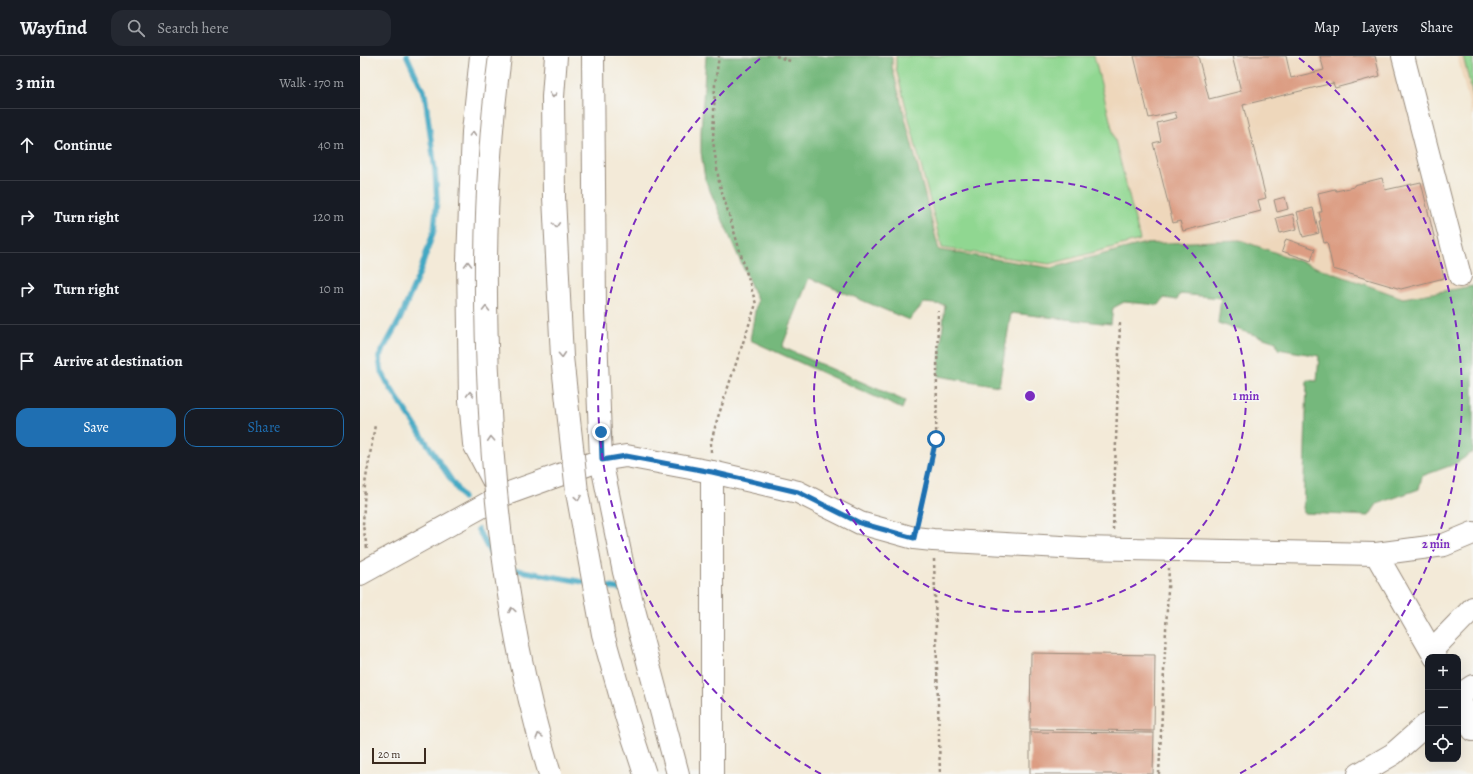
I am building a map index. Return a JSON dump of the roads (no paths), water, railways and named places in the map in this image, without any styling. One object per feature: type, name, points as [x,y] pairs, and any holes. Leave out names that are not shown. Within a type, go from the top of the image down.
[{"type":"main road","points":[[481,56],[473,132],[468,258],[470,400],[474,444],[501,496]]},
{"type":"main road","points":[[500,56],[489,169],[486,254],[486,330],[492,462],[498,516],[514,623],[525,677],[550,774]]},
{"type":"main road","points":[[556,56],[553,97],[554,197],[561,342],[577,492],[603,634],[627,719],[645,774]]},
{"type":"main road","points":[[593,56],[595,310],[602,460],[624,572],[678,774]]},
{"type":"main road","points":[[1403,56],[1460,276]]},
{"type":"main road","points":[[366,571],[501,496],[602,460],[626,456],[712,472],[798,492],[860,523],[923,539],[1080,548],[1376,554],[1444,545],[1473,533]]},
{"type":"main road","points":[[712,472],[712,774]]},
{"type":"main road","points":[[1376,554],[1434,654],[1473,608]]},
{"type":"main road","points":[[1461,694],[1473,686]]},
{"type":"main road","points":[[1461,703],[1473,730]]},
{"type":"main road","points":[[1359,774],[1393,754],[1425,726]]},
{"type":"waterway","points":[[407,56],[425,95],[435,170],[437,200],[434,230],[420,272],[400,319],[379,357],[381,370],[388,384],[463,498]]},
{"type":"waterway","points":[[478,530],[492,556],[497,560]]},
{"type":"waterway","points":[[511,568],[589,583]]},
{"type":"waterway","points":[[599,585],[620,589]]}]
